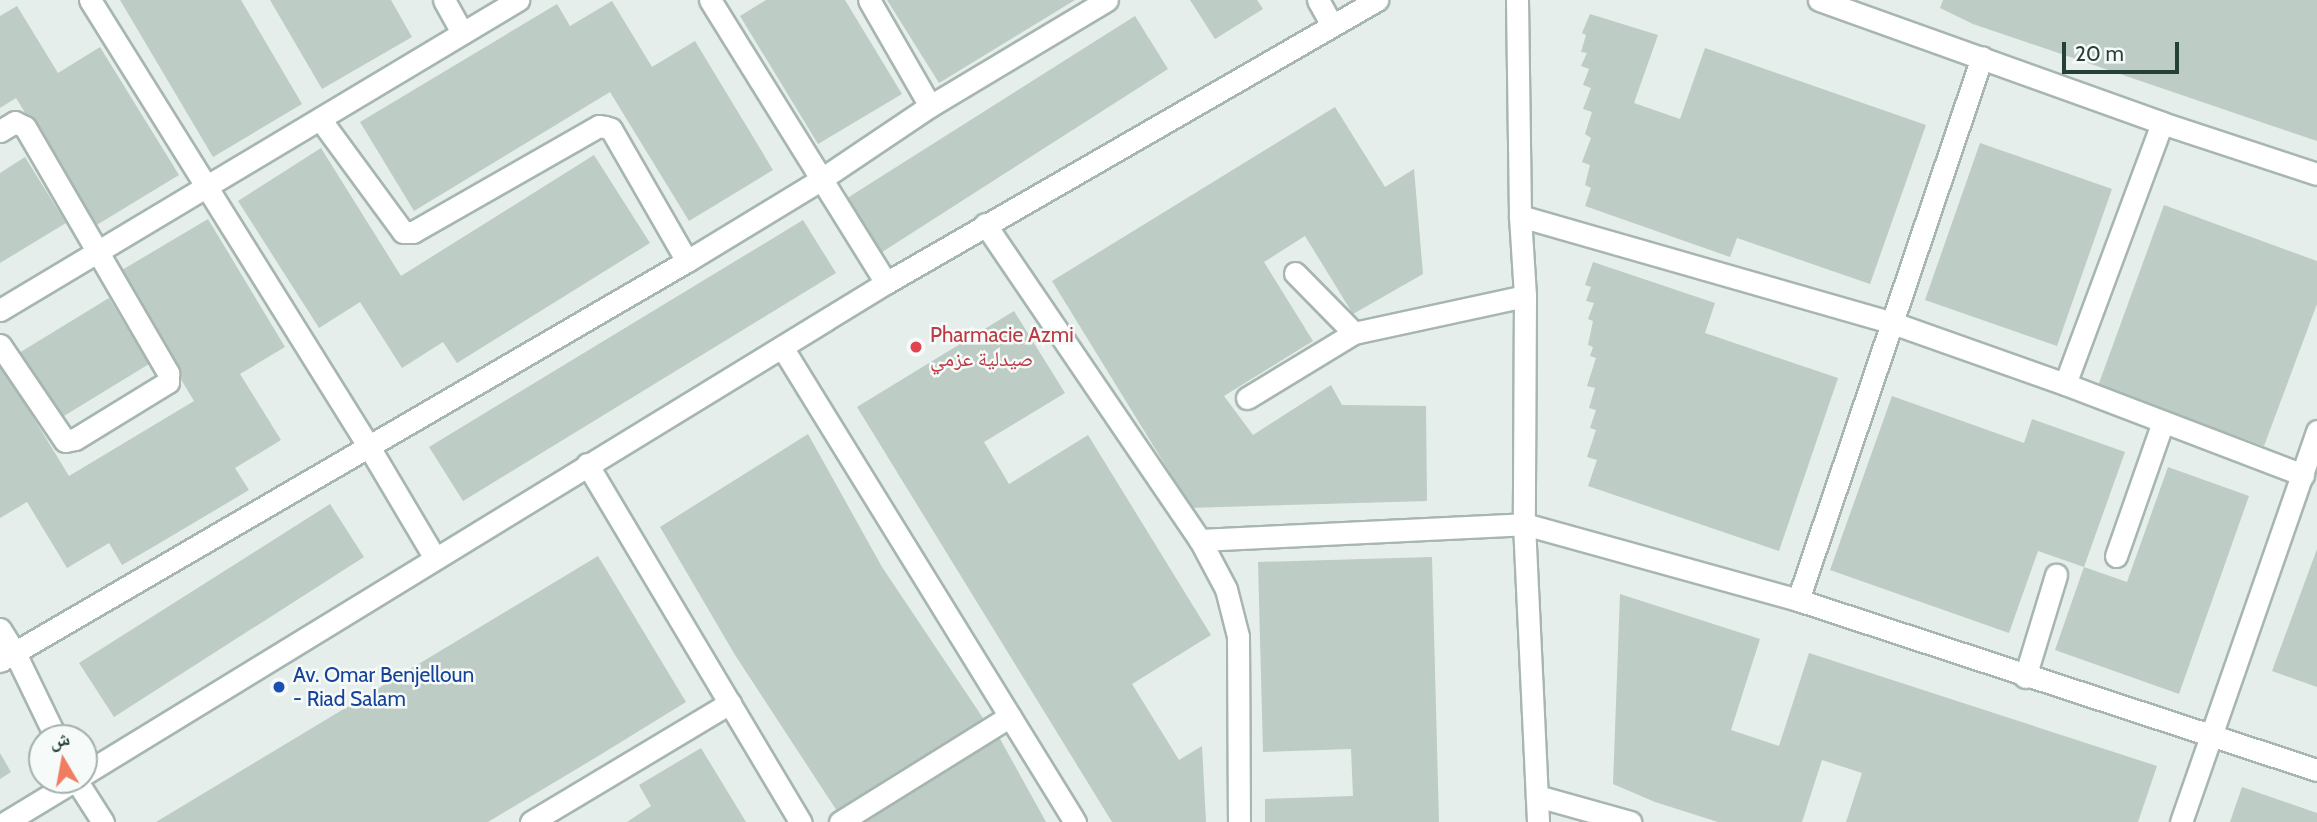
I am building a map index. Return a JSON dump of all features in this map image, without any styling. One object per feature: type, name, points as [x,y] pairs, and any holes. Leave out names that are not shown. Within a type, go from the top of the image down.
[{"type":"street","points":[[90,0],[369,447],[435,558]]},
{"type":"street","points":[[444,0],[462,32]]},
{"type":"street","points":[[0,310],[518,0]]},
{"type":"street","points":[[710,0],[820,180],[887,283]]},
{"type":"street","points":[[869,0],[930,106]]},
{"type":"street","points":[[7,657],[687,261],[820,180],[930,106],[1107,0]]},
{"type":"street","points":[[1318,0],[1332,25]]},
{"type":"street","points":[[98,765],[587,464],[985,224],[1377,0]]},
{"type":"street","points":[[1517,0],[1520,216],[1525,296],[1524,524],[1538,822]]},
{"type":"street","points":[[1819,0],[2162,123],[2317,174]]},
{"type":"street","points":[[1798,600],[1982,57]]},
{"type":"street","points":[[320,119],[403,232],[412,232],[599,126],[611,129],[687,261]]},
{"type":"street","points":[[0,131],[15,122],[24,127],[168,373],[165,386],[75,439],[65,441],[0,345]]},
{"type":"street","points":[[2065,384],[2162,123]]},
{"type":"street","points":[[1520,216],[1890,322],[2065,384],[2303,475]]},
{"type":"street","points":[[985,224],[1200,540],[1226,589],[1238,636],[1239,822]]},
{"type":"street","points":[[1295,273],[1354,333]]},
{"type":"street","points":[[1247,398],[1354,333],[1525,296]]},
{"type":"street","points":[[782,347],[1075,822]]},
{"type":"street","points":[[2116,556],[2163,422]]},
{"type":"street","points":[[2181,822],[2317,431]]},
{"type":"street","points":[[587,464],[800,822]]},
{"type":"street","points":[[1200,540],[1524,524],[1798,600],[2025,677],[2317,770]]},
{"type":"street","points":[[2025,677],[2056,575]]},
{"type":"street","points":[[0,629],[7,657],[48,724]]},
{"type":"street","points":[[531,822],[730,703]]},
{"type":"street","points":[[840,822],[1010,716]]},
{"type":"street","points":[[6,822],[52,794]]},
{"type":"street","points":[[84,794],[103,822]]},
{"type":"street","points":[[1537,796],[1630,822]]},
{"type":"building","points":[[120,0],[241,0],[302,104],[213,157]]},
{"type":"building","points":[[270,0],[391,0],[412,37],[322,89]]},
{"type":"building","points":[[766,0],[845,0],[902,94],[818,144],[740,16]]},
{"type":"building","points":[[887,0],[1075,0],[939,83]]},
{"type":"building","points":[[1190,0],[1257,0],[1263,9],[1215,39]]},
{"type":"building","points":[[1943,0],[2317,0],[2317,141],[1973,24],[1940,8]]},
{"type":"building","points":[[612,1],[652,67],[695,41],[773,170],[689,221],[610,92],[414,211],[360,122],[557,4],[570,26]]},
{"type":"building","points":[[17,6],[58,73],[100,47],[179,175],[95,226],[16,98],[0,108],[0,16]]},
{"type":"building","points":[[1590,14],[1658,35],[1634,103],[1680,119],[1705,48],[1926,125],[1870,284],[1737,238],[1730,257],[1585,206],[1591,188],[1585,185],[1590,165],[1582,162],[1591,138],[1585,134],[1592,112],[1583,109],[1591,88],[1583,85],[1589,69],[1581,66],[1587,53],[1581,52],[1586,35],[1582,33]]},
{"type":"building","points":[[1135,16],[1168,69],[876,256],[841,202]]},
{"type":"building","points":[[1335,107],[1385,187],[1414,169],[1423,274],[1353,314],[1305,236],[1264,262],[1313,341],[1224,396],[1253,435],[1331,385],[1342,405],[1426,406],[1427,501],[1188,508],[1175,481],[1052,281]]},
{"type":"building","points":[[1980,143],[2112,189],[2057,346],[1925,300]]},
{"type":"building","points":[[321,148],[401,276],[594,155],[650,243],[457,363],[443,342],[402,368],[360,302],[319,328],[238,201]]},
{"type":"building","points":[[25,157],[66,223],[0,263],[0,173]]},
{"type":"building","points":[[2164,205],[2317,261],[2317,304],[2264,446],[2098,386]]},
{"type":"building","points":[[208,219],[285,347],[240,374],[281,440],[235,468],[249,490],[122,565],[109,543],[67,568],[27,502],[0,518],[0,363],[69,476],[194,401],[117,273]]},
{"type":"building","points":[[803,220],[836,273],[463,501],[429,447]]},
{"type":"building","points":[[1593,262],[1715,303],[1705,333],[1838,378],[1779,551],[1588,486],[1597,460],[1587,457],[1596,430],[1590,428],[1596,410],[1589,408],[1595,388],[1587,386],[1596,358],[1590,356],[1593,347],[1588,345],[1593,321],[1588,319],[1594,303],[1586,301],[1591,287],[1585,285]]},
{"type":"building","points":[[109,298],[149,364],[59,419],[19,353]]},
{"type":"building","points":[[1014,311],[1065,393],[984,442],[1009,484],[1088,435],[1211,635],[1132,684],[1179,760],[1202,746],[1206,822],[1112,822],[857,407]]},
{"type":"building","points":[[1892,396],[2024,443],[2032,419],[2125,452],[2084,567],[2038,551],[2009,633],[1830,570]]},
{"type":"building","points":[[808,434],[882,567],[985,721],[837,811],[735,655],[660,527]]},
{"type":"building","points":[[2168,467],[2249,496],[2179,694],[2055,650],[2084,567],[2127,582]]},
{"type":"building","points":[[330,504],[364,557],[114,717],[79,663]]},
{"type":"building","points":[[2317,549],[2317,687],[2272,671]]},
{"type":"building","points":[[598,556],[686,702],[595,758],[488,822],[156,822]]},
{"type":"building","points":[[1432,557],[1439,822],[1265,822],[1265,799],[1353,796],[1351,749],[1263,752],[1258,562]]},
{"type":"building","points":[[1620,594],[1760,639],[1731,730],[1779,746],[1809,653],[2157,766],[2138,822],[1846,822],[1862,773],[1822,760],[1802,822],[1718,822],[1655,802],[1613,784]]},
{"type":"building","points":[[999,737],[1046,822],[865,822],[920,786]]},
{"type":"building","points":[[701,748],[746,822],[627,822],[651,806],[639,785]]},
{"type":"building","points":[[0,753],[11,772],[0,779]]},
{"type":"building","points":[[2242,787],[2317,813],[2317,822],[2230,822]]},
{"type":"place","name":"Pharmacie Azmi صيدلية عزمي","points":[[916,347]]},
{"type":"place","name":"Av. Omar Benjelloun - Riad Salam","points":[[279,687]]}]
